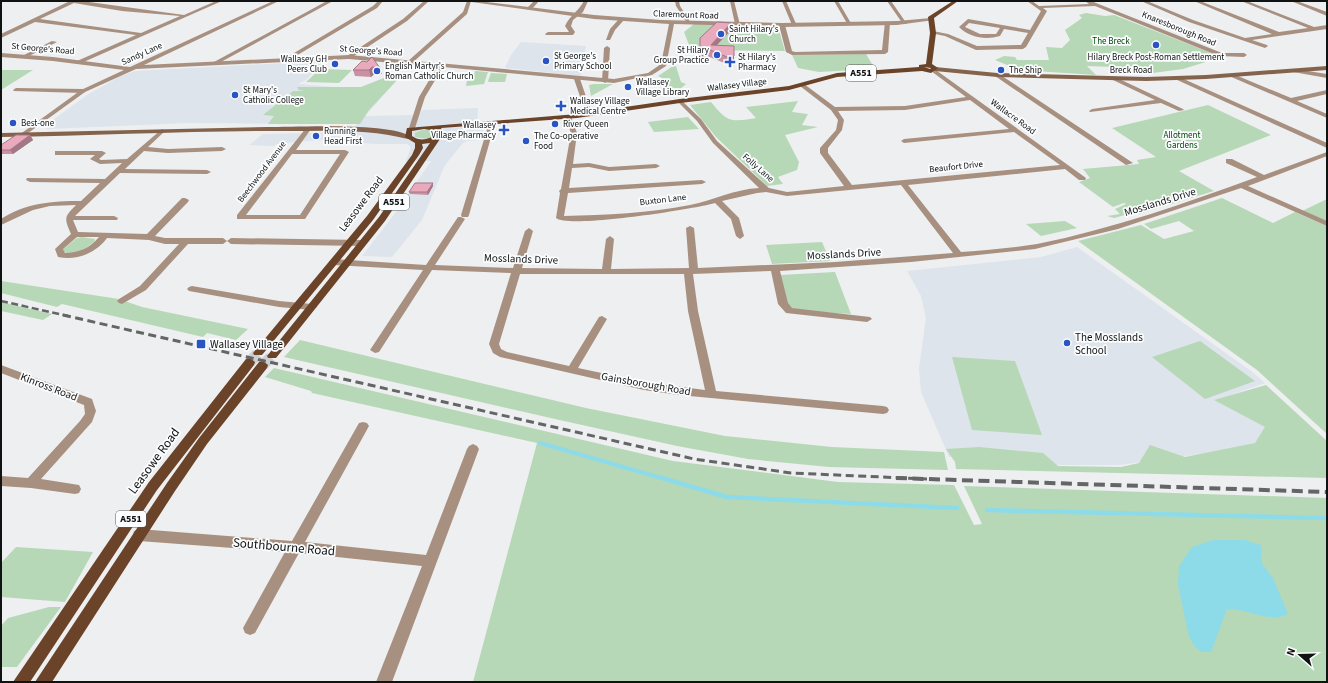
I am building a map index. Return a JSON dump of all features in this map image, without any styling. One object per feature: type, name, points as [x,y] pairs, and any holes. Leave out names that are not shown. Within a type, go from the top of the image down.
[{"type":"main road","points":[[932,68],[933,33],[931,17],[956,1]]},
{"type":"main road","name":"A551","points":[[802,85],[837,75],[932,68]]},
{"type":"main road","name":"Breck Road","points":[[932,68],[997,75],[1115,79],[1176,78],[1327,68]]},
{"type":"main road","name":"Wallasey Village","points":[[410,129],[568,117],[802,85]]},
{"type":"main road","name":"Wallasey Village","points":[[418,142],[428,141],[439,135],[483,124]]},
{"type":"main road","points":[[429,127],[438,128],[439,135]]},
{"type":"main road","points":[[1,136],[162,131],[308,129],[399,133],[418,142]]},
{"type":"main road","points":[[375,131],[410,129],[408,137]]},
{"type":"main road","name":"A551","points":[[44,682],[139,535],[203,441],[382,219],[439,135]]},
{"type":"main road","name":"Leasowe Road","points":[[21,682],[153,486],[254,357],[370,218],[414,156],[419,148],[418,142]]},
{"type":"street","points":[[1,36],[73,1],[122,9],[184,15]]},
{"type":"street","points":[[79,62],[140,34],[220,1]]},
{"type":"street","name":"Sandy Lane","points":[[7,143],[21,135],[83,91],[277,1]]},
{"type":"street","points":[[217,62],[330,1]]},
{"type":"street","points":[[287,59],[375,7],[380,1]]},
{"type":"street","points":[[349,57],[405,20],[427,1]]},
{"type":"street","points":[[409,63],[465,13],[468,1]]},
{"type":"street","name":"Claremount Road","points":[[468,1],[621,20],[782,25],[905,23],[931,20]]},
{"type":"street","points":[[530,8],[536,1]]},
{"type":"street","points":[[548,34],[571,34],[572,32],[568,26],[574,14],[581,11],[586,1]]},
{"type":"street","points":[[677,1],[678,6],[689,22]]},
{"type":"street","points":[[732,1],[738,24]]},
{"type":"street","points":[[784,1],[794,25]]},
{"type":"street","points":[[836,1],[850,24]]},
{"type":"street","points":[[889,1],[905,23]]},
{"type":"street","points":[[933,33],[946,35],[976,48],[1023,47],[1044,11],[1029,1]]},
{"type":"street","name":"Knaresborough Road","points":[[1087,1],[1220,55],[1244,55]]},
{"type":"street","points":[[1143,1],[1244,40],[1265,46]]},
{"type":"street","points":[[1196,1],[1278,34]]},
{"type":"street","points":[[1243,1],[1314,29]]},
{"type":"street","points":[[1293,1],[1327,14]]},
{"type":"street","points":[[1039,7],[1093,4]]},
{"type":"street","points":[[32,20],[140,34]]},
{"type":"street","points":[[608,39],[613,29],[621,20]]},
{"type":"street","points":[[1003,27],[998,35],[983,37],[963,29],[968,21],[1003,27],[1032,32]]},
{"type":"street","name":"St George's Road","points":[[1,55],[25,56],[133,68],[217,62],[349,57],[605,81],[637,78],[650,74],[664,64],[672,22]]},
{"type":"street","points":[[782,25],[789,52],[882,52],[886,50],[887,23]]},
{"type":"street","points":[[1244,40],[1327,27]]},
{"type":"street","points":[[25,56],[54,42]]},
{"type":"street","points":[[605,81],[607,48]]},
{"type":"street","points":[[410,129],[422,97],[441,65]]},
{"type":"street","name":"Wallacre Road","points":[[932,68],[1082,178]]},
{"type":"street","points":[[1296,71],[1327,76]]},
{"type":"street","points":[[997,75],[1129,163]]},
{"type":"street","points":[[1231,75],[1327,116]]},
{"type":"street","points":[[1176,78],[1327,146]]},
{"type":"street","points":[[577,79],[589,114]]},
{"type":"street","points":[[1115,79],[1181,110]]},
{"type":"street","points":[[802,85],[833,109],[842,120],[841,125],[824,148],[824,153],[849,187]]},
{"type":"street","points":[[16,90],[83,91]]},
{"type":"street","points":[[1291,100],[1327,92]]},
{"type":"street","points":[[833,109],[905,108],[971,98]]},
{"type":"street","name":"Folly Lane","points":[[680,101],[699,120],[715,142],[766,190],[787,194],[849,187]]},
{"type":"street","points":[[1092,111],[1161,101]]},
{"type":"street","points":[[568,117],[574,133],[569,166],[563,191],[702,182]]},
{"type":"street","points":[[375,350],[428,267],[463,217],[492,123]]},
{"type":"street","name":"Beechwood Avenue","points":[[290,152],[345,152],[302,217],[240,217],[290,152],[308,129]]},
{"type":"street","points":[[904,141],[1016,130]]},
{"type":"street","points":[[75,234],[69,221],[70,218],[83,203],[109,181],[162,131]]},
{"type":"street","points":[[143,150],[168,151],[222,149]]},
{"type":"street","points":[[58,153],[102,153],[94,159],[100,162],[130,161]]},
{"type":"street","name":"Mosslands Drive","points":[[333,262],[518,270],[691,272],[899,262],[959,256],[1040,246],[1139,221],[1243,186],[1327,154]]},
{"type":"street","points":[[1228,161],[1265,178]]},
{"type":"street","points":[[569,166],[589,165],[609,169],[656,166]]},
{"type":"street","name":"Beaufort Drive","points":[[849,187],[1066,167]]},
{"type":"street","points":[[119,171],[207,172]]},
{"type":"street","points":[[23,185],[33,178],[109,181]]},
{"type":"street","points":[[903,183],[959,256]]},
{"type":"street","points":[[1243,186],[1327,224]]},
{"type":"street","name":"Buxton Lane","points":[[563,191],[560,218],[590,218],[658,212],[718,201],[758,190],[766,190]]},
{"type":"street","points":[[149,237],[185,200]]},
{"type":"street","points":[[718,201],[735,218],[740,236]]},
{"type":"street","points":[[1,223],[13,214],[31,207],[45,204],[83,203]]},
{"type":"street","points":[[70,218],[114,218]]},
{"type":"street","points":[[690,228],[693,310],[711,393]]},
{"type":"street","points":[[518,270],[529,231]]},
{"type":"street","points":[[104,236],[94,248],[84,253],[71,256],[61,255],[59,249],[75,234],[149,237],[165,241],[362,242]]},
{"type":"street","points":[[606,272],[610,239]]},
{"type":"street","points":[[122,301],[143,288],[186,241]]},
{"type":"street","points":[[775,269],[783,304],[789,311],[867,319]]},
{"type":"street","name":"Gainsborough Road","points":[[518,270],[494,344],[497,351],[504,355],[644,386],[678,391],[883,410]]},
{"type":"street","points":[[192,289],[296,306],[312,307]]},
{"type":"street","points":[[572,370],[602,319]]},
{"type":"street","name":"Kinross Road","points":[[1,370],[88,402],[92,409],[91,415],[84,424],[31,483]]},
{"type":"street","points":[[250,628],[363,426]]},
{"type":"street","points":[[384,682],[473,449]]},
{"type":"street","points":[[1,481],[31,483],[75,489]]},
{"type":"street","name":"Southbourne Road","points":[[139,535],[295,547],[429,561]]},
{"type":"shaded area","name":"St George's Primary School","points":[[521,42],[586,46],[581,76],[505,68],[511,55]]},
{"type":"shaded area","name":"St Mary's Catholic College","points":[[324,61],[306,80],[298,84],[335,87],[361,87],[384,78],[399,78],[365,116],[419,115],[422,110],[478,108],[477,127],[485,127],[479,140],[467,141],[463,143],[445,165],[422,220],[392,257],[362,256],[393,216],[431,161],[406,161],[411,147],[407,144],[343,142],[342,139],[306,141],[277,144],[274,146],[249,145],[263,134],[349,132],[357,124],[188,123],[47,129],[46,125],[87,95],[121,76],[135,71]]},
{"type":"shaded area","name":"The Mosslands School","points":[[1077,247],[1251,371],[1265,383],[1217,400],[1267,426],[1252,447],[1120,465],[1052,465],[1048,460],[949,457],[921,392],[919,368],[926,318],[921,296],[907,271],[1041,257]]},
{"type":"green space","name":"The Breck","points":[[1086,13],[1105,16],[1114,15],[1222,57],[1183,69],[1145,74],[1137,72],[1128,74],[1114,67],[1087,66],[1096,75],[1019,70],[995,60],[1004,56],[1015,57],[1017,60],[1049,60],[1046,47],[1062,48],[1070,40],[1065,30],[1082,18],[1079,15]]},
{"type":"green space","points":[[694,24],[778,27],[785,51],[691,50],[684,32]]},
{"type":"green space","points":[[866,54],[875,69],[819,72],[798,68],[792,55]]},
{"type":"green space","points":[[673,66],[676,66],[681,82],[686,84],[680,89],[669,87],[664,79],[658,76]]},
{"type":"green space","points":[[320,69],[352,70],[339,83],[306,82]]},
{"type":"green space","points":[[1,70],[33,70],[1,90]]},
{"type":"green space","points":[[475,71],[488,72],[484,84],[466,86],[468,74],[474,75]]},
{"type":"green space","points":[[491,73],[507,74],[505,82],[489,82]]},
{"type":"green space","points":[[384,78],[399,78],[369,110],[360,124],[268,124],[274,116],[263,115],[293,91],[305,91],[299,90],[297,87],[361,87]]},
{"type":"green space","points":[[613,84],[591,96],[589,85]]},
{"type":"green space","points":[[798,101],[792,112],[808,114],[802,125],[818,127],[785,135],[799,162],[797,170],[778,177],[783,184],[767,186],[716,137],[690,105],[711,102],[726,117],[741,120],[756,118],[746,107]]},
{"type":"green space","name":"Allotment Gardens","points":[[1208,105],[1271,135],[1179,171],[1214,191],[1139,214],[1136,212],[1114,218],[1107,216],[1120,214],[1115,209],[1126,204],[1124,203],[1113,207],[1079,182],[1090,178],[1083,169],[1139,164],[1137,160],[1156,157],[1112,128]]},
{"type":"green space","points":[[688,117],[699,129],[654,132],[648,122]]},
{"type":"green space","points":[[422,130],[431,130],[435,134],[428,139],[415,137],[415,133]]},
{"type":"green space","points":[[1222,198],[1273,223],[1295,212],[1327,226],[1327,434],[1257,370],[1078,241],[1141,225],[1164,239],[1194,231],[1179,221],[1151,229],[1144,224]]},
{"type":"green space","points":[[1327,199],[1327,223],[1302,211]]},
{"type":"green space","points":[[1065,221],[1077,228],[1041,236],[1026,224]]},
{"type":"green space","points":[[82,237],[95,239],[94,242],[80,251],[72,253],[64,252],[63,249],[77,238]]},
{"type":"green space","points":[[822,242],[830,261],[772,264],[766,245]]},
{"type":"green space","points":[[835,272],[851,314],[790,308],[787,304],[780,275]]},
{"type":"green space","points":[[1,281],[119,299],[142,307],[248,329],[236,340],[207,333],[203,337],[62,304],[57,307],[1,293]]},
{"type":"green space","points":[[1,302],[52,314],[43,320],[1,311]]},
{"type":"green space","points":[[300,340],[586,408],[725,436],[832,447],[944,452],[948,470],[829,467],[748,459],[677,446],[284,357]]},
{"type":"green space","points":[[1200,341],[1255,381],[1205,399],[1152,357]]},
{"type":"green space","points":[[952,357],[1015,361],[1042,435],[972,430]]},
{"type":"green space","points":[[274,368],[673,461],[838,482],[954,485],[974,525],[982,524],[964,486],[1327,498],[1327,682],[473,682],[537,443],[312,393],[311,391],[265,377]]},
{"type":"green space","points":[[1266,385],[1327,441],[1327,478],[956,469],[955,462],[946,449],[979,447],[1043,453],[1058,466],[1121,467],[1139,463],[1150,445],[1185,457],[1255,443],[1265,427],[1214,400]]},
{"type":"green space","points":[[16,547],[93,552],[65,602],[1,597],[1,563]]},
{"type":"green space","points":[[49,607],[61,607],[17,667],[1,667],[1,626],[8,618]]},
{"type":"water","points":[[1213,540],[1245,540],[1261,545],[1262,563],[1273,578],[1288,614],[1280,617],[1265,617],[1235,609],[1227,609],[1211,652],[1201,652],[1195,647],[1189,637],[1178,585],[1179,566],[1192,547]]},
{"type":"building","points":[[717,22],[731,23],[711,45],[734,46],[734,56],[727,57],[708,49],[700,57],[700,38]]},
{"type":"building","points":[[372,57],[380,68],[372,67],[369,70],[353,70],[362,61],[367,62]]},
{"type":"building","points":[[16,135],[30,135],[10,150],[1,150],[1,145]]},
{"type":"building","points":[[415,183],[433,183],[427,192],[409,192]]},
{"type":"waterway","points":[[540,443],[665,479]]},
{"type":"waterway","points":[[662,478],[727,497],[957,508]]},
{"type":"waterway","points":[[987,510],[1327,518]]},
{"type":"tunnel","points":[[250,362],[258,353]]},
{"type":"tunnel","points":[[263,365],[272,356]]},
{"type":"railway","points":[[1,301],[68,316]]},
{"type":"railway","points":[[63,315],[694,459],[791,473],[927,479]]},
{"type":"railway","points":[[896,478],[1327,492]]},
{"type":"place","name":"Saint Hilary's Church","points":[[721,34]]},
{"type":"place","name":"HiIary Breck Post-Roman Settlement","points":[[1156,45]]},
{"type":"place","name":"St Hilary Group Practice","points":[[717,55]]},
{"type":"place","name":"St George's Primary School","points":[[546,61]]},
{"type":"place","name":"St Hilary's Pharmacy","points":[[730,62]]},
{"type":"place","name":"Wallasey GH Peers Club","points":[[335,64]]},
{"type":"place","name":"The Ship","points":[[1001,70]]},
{"type":"place","name":"English Martyr's Roman Catholic Church","points":[[377,71]]},
{"type":"place","name":"Wallasey Village Library","points":[[628,87]]},
{"type":"place","name":"St Mary's Catholic College","points":[[235,95]]},
{"type":"place","name":"Wallasey Village Medical Centre","points":[[561,106]]},
{"type":"place","name":"Best-one","points":[[13,123]]},
{"type":"place","name":"River Queen","points":[[555,124]]},
{"type":"place","name":"Wallasey Village Pharmacy","points":[[504,130]]},
{"type":"place","name":"Running Head First","points":[[316,136]]},
{"type":"place","name":"The Co-operative Food","points":[[526,141]]},
{"type":"place","name":"The Mosslands School","points":[[1067,343]]},
{"type":"place","name":"Wallasey Village","points":[[201,344]]}]
